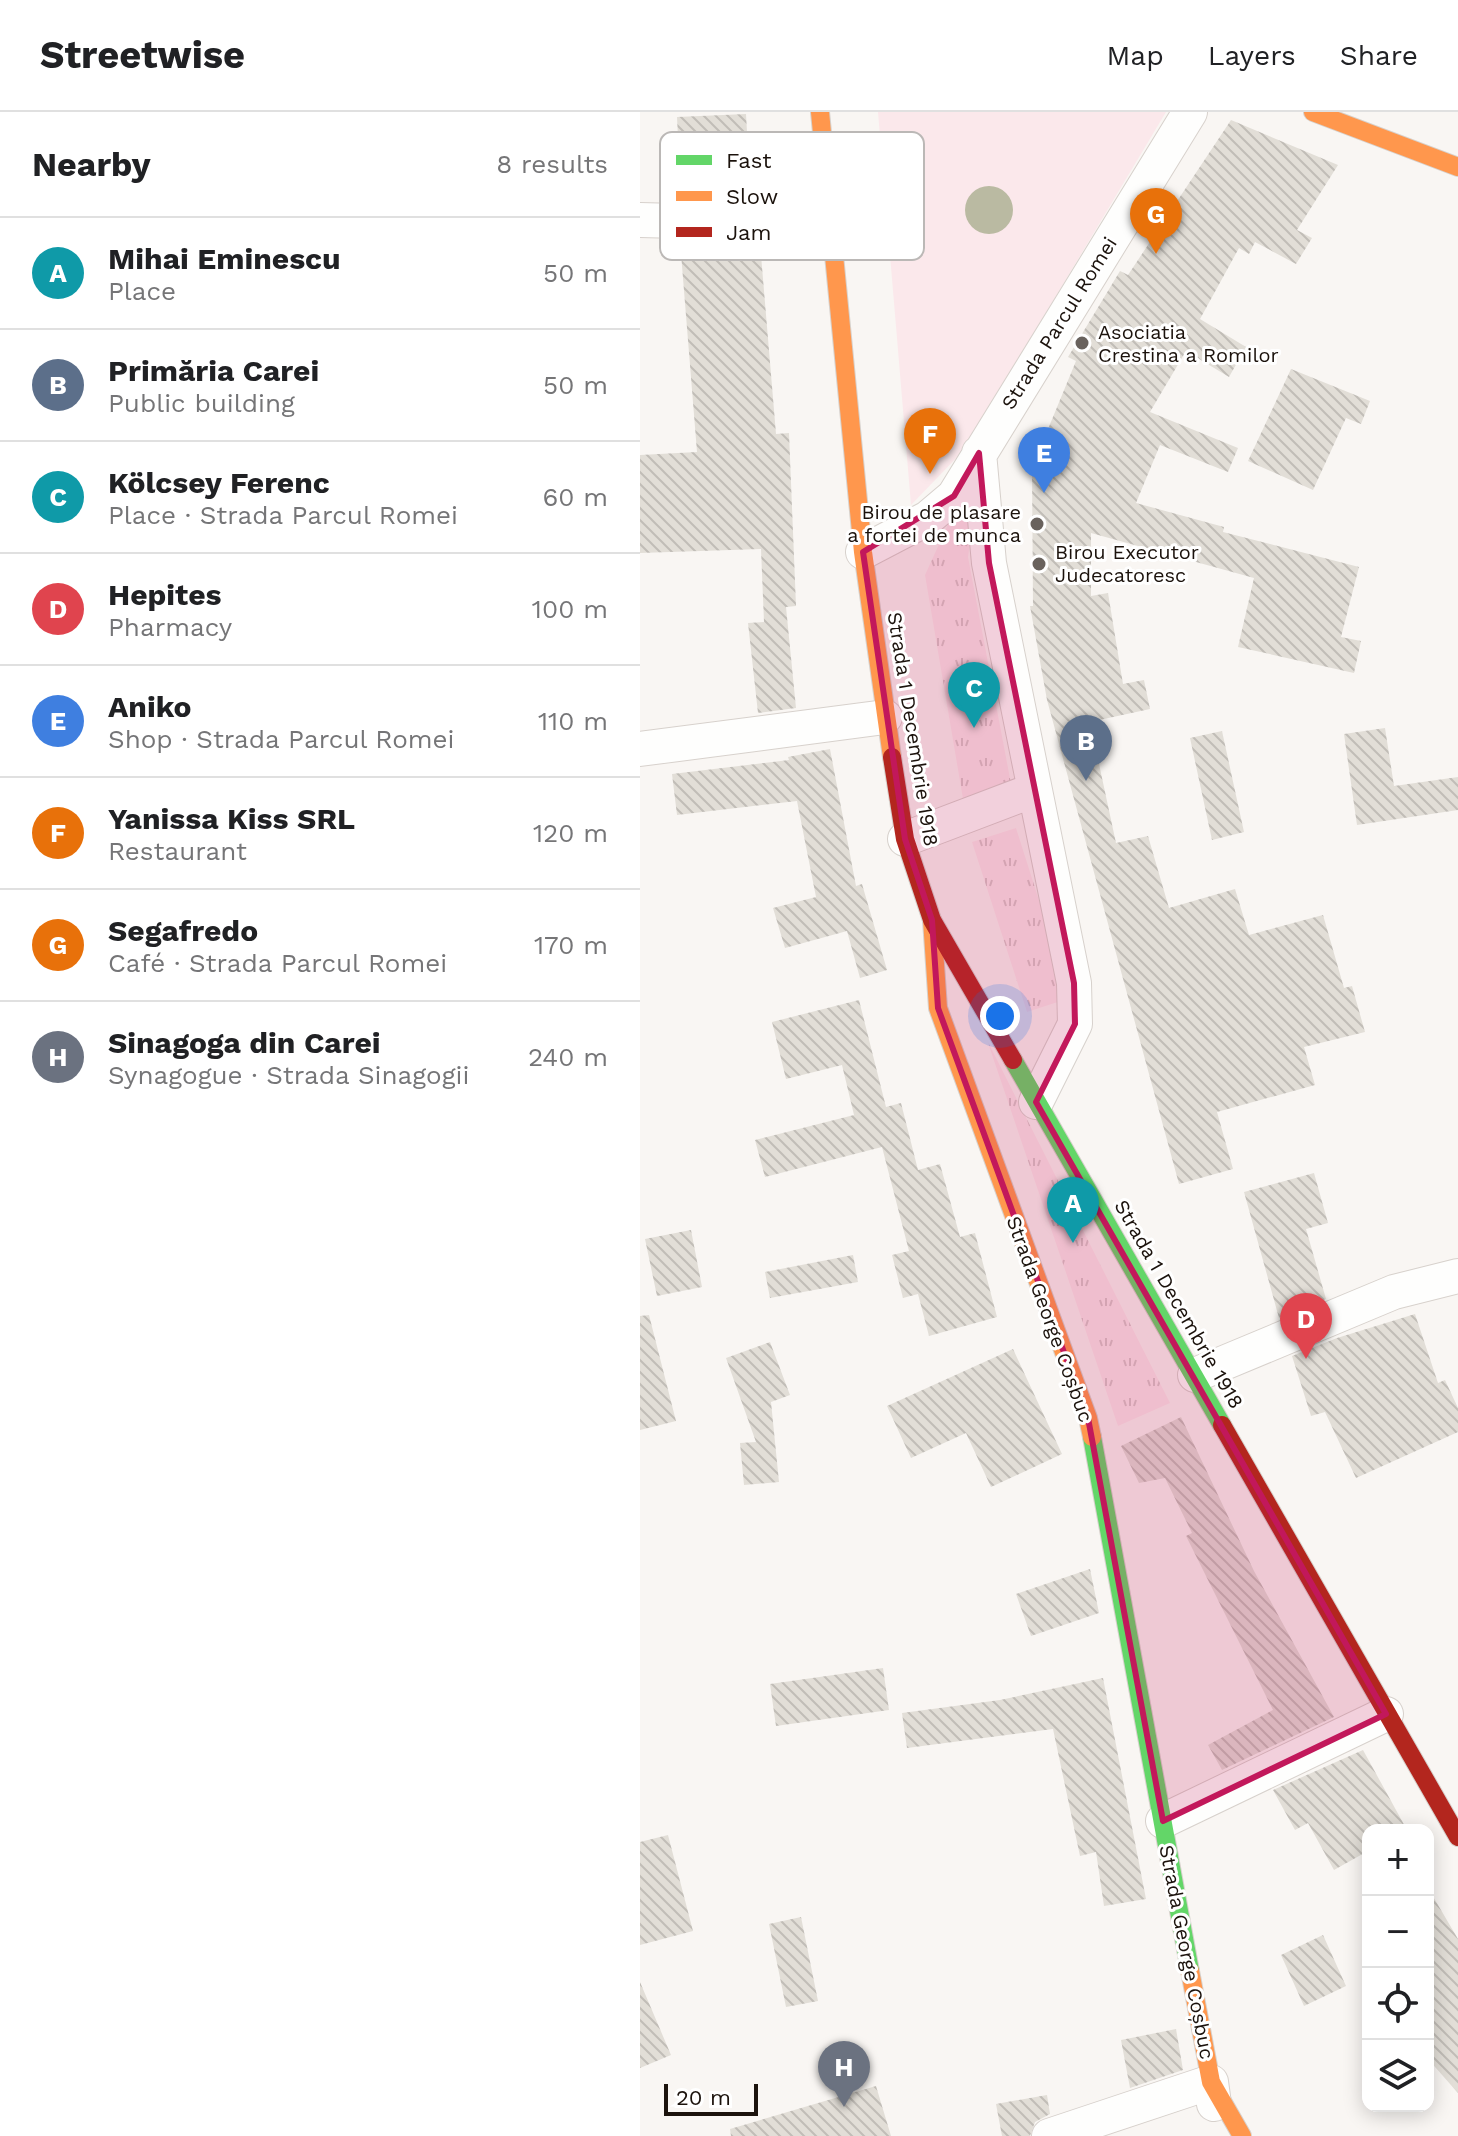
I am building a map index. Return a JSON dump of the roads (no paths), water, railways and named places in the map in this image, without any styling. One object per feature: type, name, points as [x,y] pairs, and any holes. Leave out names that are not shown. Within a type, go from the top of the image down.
[{"type":"main road","name":"Strada 1 Decembrie 1918","points":[[820,112],[822,132]]},
{"type":"main road","points":[[1313,112],[1381,129],[1458,167]]},
{"type":"main road","name":"Strada 1 Decembrie 1918","points":[[834,260],[863,552],[885,717],[905,839],[932,920],[1458,1837]]},
{"type":"main road","name":"Strada George Coșbuc","points":[[932,920],[938,1008],[1088,1418],[1211,2082],[1242,2136]]},
{"type":"street","name":"Strada Parcul Romei","points":[[863,552],[928,518],[954,496],[1190,112]]},
{"type":"street","points":[[640,220],[660,221]]},
{"type":"street","points":[[979,453],[989,563],[1074,983],[1075,1024],[1036,1102]]},
{"type":"street","points":[[640,749],[885,717]]},
{"type":"street","points":[[905,839],[1034,790]]},
{"type":"street","points":[[1195,1375],[1394,1292],[1458,1276]]},
{"type":"street","name":"Strada George Coșbuc","points":[[1163,1821],[1386,1714]]},
{"type":"street","points":[[1049,2136],[1211,2082]]},
{"type":"street","name":"Strada George Coșbuc","points":[[1211,2082],[1217,2136]]},
{"type":"place","name":"Segafredo","points":[[1156,254]]},
{"type":"place","name":"Asociatia Crestina a Romilor","points":[[1082,343]]},
{"type":"place","name":"Yanissa Kiss SRL","points":[[930,474]]},
{"type":"place","name":"Aniko","points":[[1044,493]]},
{"type":"place","name":"Birou de plasare a fortei de munca","points":[[1037,524]]},
{"type":"place","name":"Birou Executor Judecatoresc","points":[[1039,564]]},
{"type":"place","name":"Kölcsey Ferenc","points":[[974,728]]},
{"type":"place","name":"Primăria Carei","points":[[1086,781]]},
{"type":"place","name":"Mihai Eminescu","points":[[1073,1243]]},
{"type":"place","name":"Hepites","points":[[1306,1359]]},
{"type":"place","name":"Sinagoga din Carei","points":[[844,2107]]}]
